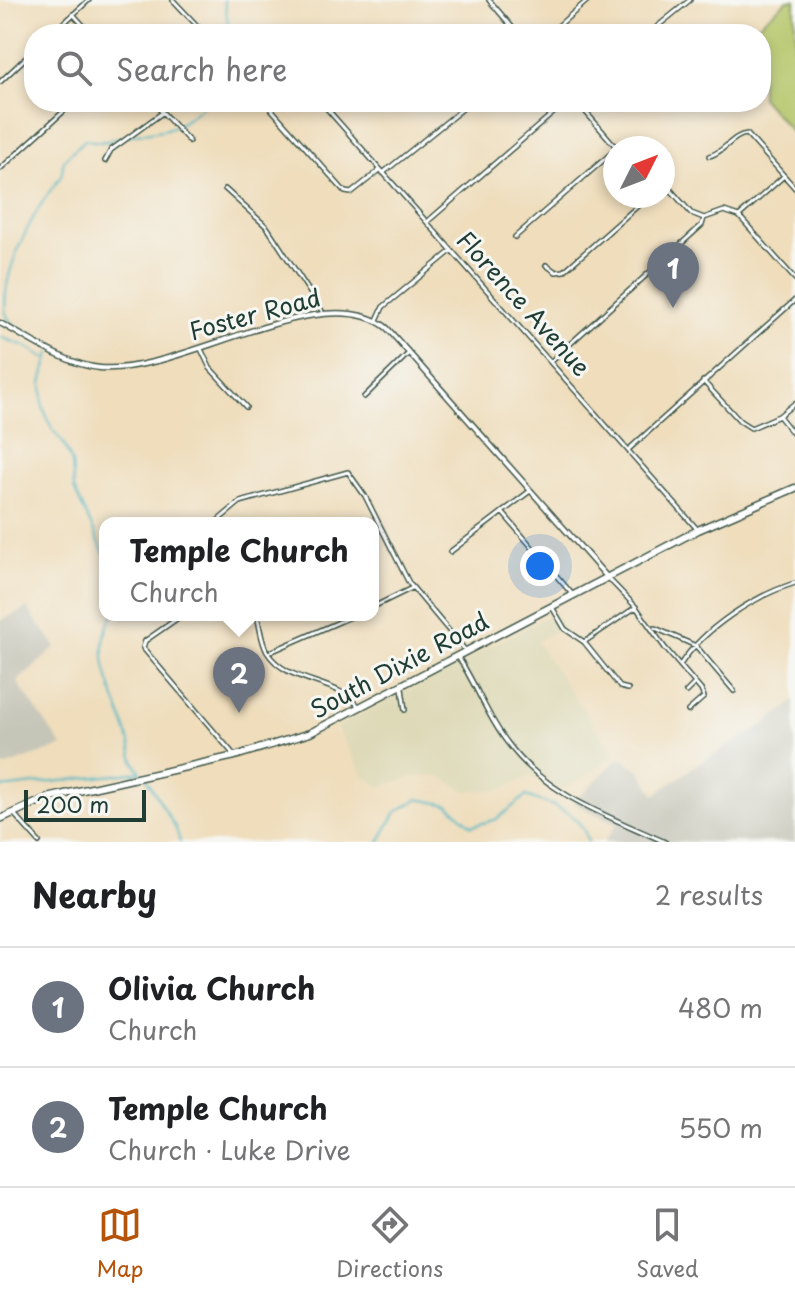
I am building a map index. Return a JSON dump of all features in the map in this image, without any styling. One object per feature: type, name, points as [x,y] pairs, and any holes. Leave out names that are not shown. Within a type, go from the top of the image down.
[{"type":"main road","name":"South Dixie Road","points":[[0,819],[47,798],[235,756],[310,733],[402,688],[698,530],[795,488]]},
{"type":"street","points":[[62,24],[89,0]]},
{"type":"street","points":[[173,0],[196,24]]},
{"type":"street","points":[[489,0],[509,24]]},
{"type":"street","points":[[560,24],[588,0]]},
{"type":"street","points":[[660,24],[690,0]]},
{"type":"street","points":[[73,14],[82,24]]},
{"type":"street","points":[[0,82],[24,59]]},
{"type":"street","points":[[0,169],[63,112]]},
{"type":"street","points":[[274,112],[345,192],[351,193],[458,112]]},
{"type":"street","name":"Florence Avenue","points":[[330,112],[698,530]]},
{"type":"street","points":[[427,222],[554,112]]},
{"type":"street","points":[[586,112],[607,136]]},
{"type":"street","points":[[105,161],[111,150],[162,113],[189,141]]},
{"type":"street","points":[[709,156],[721,152],[740,135],[747,134],[795,188]]},
{"type":"street","points":[[515,237],[603,160]]},
{"type":"street","points":[[739,216],[784,175]]},
{"type":"street","points":[[225,189],[267,227],[322,311]]},
{"type":"street","points":[[675,195],[691,213],[704,218],[724,211],[739,216],[795,279]]},
{"type":"street","points":[[546,265],[556,272],[564,271],[635,208]]},
{"type":"street","points":[[550,362],[702,225],[704,218]]},
{"type":"street","points":[[451,251],[383,307],[377,320],[654,628],[657,638],[704,697],[688,711]]},
{"type":"street","points":[[628,450],[795,300]]},
{"type":"street","name":"Foster Road","points":[[0,323],[78,363],[98,368],[120,368],[201,349],[322,311],[377,320]]},
{"type":"street","points":[[201,349],[210,368],[246,407]]},
{"type":"street","points":[[364,397],[409,353]]},
{"type":"street","points":[[703,381],[740,421],[751,428],[779,416],[795,403]]},
{"type":"street","points":[[779,416],[795,436]]},
{"type":"street","points":[[222,517],[240,502],[348,472],[375,517]]},
{"type":"street","points":[[450,552],[531,490]]},
{"type":"street","points":[[502,512],[573,595]]},
{"type":"street","points":[[380,527],[412,588],[466,652]]},
{"type":"street","points":[[680,665],[696,646],[759,597],[795,583]]},
{"type":"street","points":[[379,604],[412,588]]},
{"type":"street","points":[[552,607],[565,629],[584,642],[620,687],[628,689]]},
{"type":"street","points":[[584,642],[636,607]]},
{"type":"street","points":[[174,621],[145,641],[143,648],[235,756]]},
{"type":"street","points":[[259,621],[268,653],[283,669],[341,693],[361,709]]},
{"type":"street","points":[[268,653],[341,621]]},
{"type":"street","points":[[654,628],[696,646],[734,691]]},
{"type":"street","points":[[458,657],[506,741],[535,775],[557,791],[665,842]]},
{"type":"street","points":[[686,692],[694,684]]},
{"type":"street","points":[[402,688],[405,710]]},
{"type":"street","points":[[13,812],[39,842]]},
{"type":"shaded area","points":[[27,608],[56,647],[17,682],[62,746],[0,768],[0,621]]},
{"type":"shaded area","points":[[554,613],[563,628],[536,641],[615,756],[562,790],[530,776],[500,790],[466,791],[441,777],[412,777],[380,787],[363,775],[336,727]]},
{"type":"shaded area","points":[[795,701],[795,842],[604,842],[617,824],[573,803],[617,760],[622,759],[639,769],[655,795]]},
{"type":"green space","points":[[788,0],[795,0],[795,136],[771,108],[771,24],[759,24]]},
{"type":"waterway","points":[[224,0],[228,24]]},
{"type":"waterway","points":[[51,346],[9,320],[6,297],[8,279],[21,242],[61,177],[64,161],[86,139],[96,142],[167,129],[196,112]]},
{"type":"waterway","points":[[0,337],[25,346],[49,360]]},
{"type":"waterway","points":[[50,353],[42,383],[43,407],[72,463],[74,489],[99,542]]},
{"type":"waterway","points":[[110,621],[104,645],[107,676],[134,760],[143,775]]},
{"type":"waterway","points":[[0,788],[141,772]]},
{"type":"waterway","points":[[147,779],[176,829],[180,842]]},
{"type":"waterway","points":[[379,842],[396,812],[418,799],[449,805],[472,826],[497,819],[526,796],[572,816],[588,842]]},
{"type":"place","name":"Olivia Church","points":[[673,308]]},
{"type":"place","name":"Temple Church","points":[[239,713]]}]
